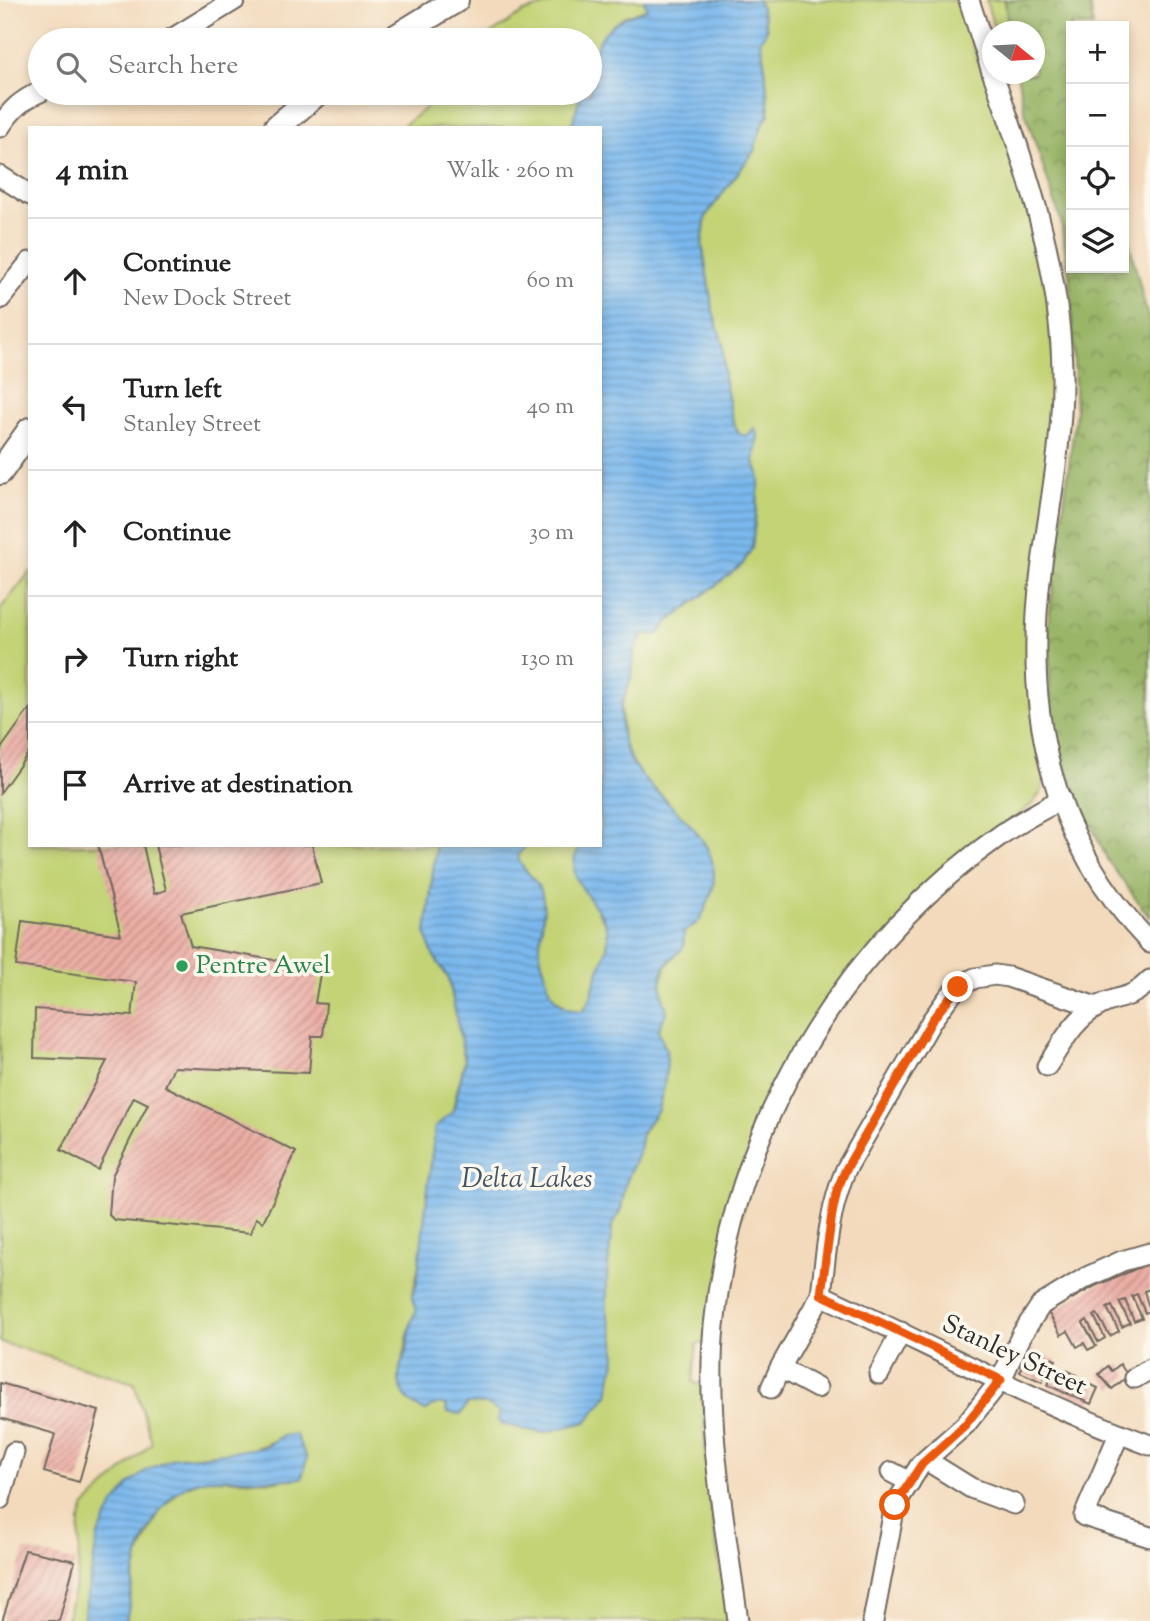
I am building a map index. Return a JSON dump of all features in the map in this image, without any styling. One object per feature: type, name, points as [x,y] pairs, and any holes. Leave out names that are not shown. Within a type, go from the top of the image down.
[{"type":"main road","points":[[410,28],[456,0]]},
{"type":"main road","points":[[278,126],[303,105]]},
{"type":"main road","points":[[0,472],[28,433]]},
{"type":"street","points":[[190,28],[235,0]]},
{"type":"street","points":[[969,0],[982,40]]},
{"type":"street","points":[[997,84],[1042,223],[1054,279],[1060,327],[1063,383],[1034,647],[1039,720],[1048,761],[1081,849],[1108,895],[1150,943]]},
{"type":"street","points":[[0,127],[12,109],[28,97]]},
{"type":"street","points":[[0,176],[28,194]]},
{"type":"street","points":[[0,299],[28,264]]},
{"type":"street","points":[[738,1621],[720,1497],[713,1406],[714,1327],[738,1199],[753,1154],[787,1079],[839,994],[865,960],[915,907],[967,860],[1003,833],[1061,799]]},
{"type":"street","points":[[771,1388],[821,1294],[837,1190],[846,1169],[932,1020],[958,987],[975,978],[995,975],[1096,1007]]},
{"type":"street","points":[[1048,1066],[1072,1029],[1096,1007],[1133,995],[1150,980]]},
{"type":"street","points":[[873,1621],[895,1505],[926,1460],[965,1425],[1001,1380],[1022,1334],[1041,1305],[1085,1278],[1122,1261],[1150,1253]]},
{"type":"street","points":[[821,1294],[901,1332]]},
{"type":"street","name":"Stanley Street","points":[[879,1374],[901,1332],[1119,1434],[1150,1445]]},
{"type":"street","points":[[780,1368],[817,1388]]},
{"type":"street","points":[[1119,1434],[1084,1516],[1150,1538]]},
{"type":"street","points":[[0,1499],[14,1452]]},
{"type":"street","points":[[926,1460],[971,1488],[1014,1504]]},
{"type":"street","points":[[891,1472],[910,1482]]},
{"type":"green space","points":[[564,0],[644,0],[648,9],[625,16],[602,40],[602,28],[500,28],[524,12]]},
{"type":"green space","points":[[758,0],[957,0],[982,67],[982,84],[988,84],[1038,232],[1031,251],[1043,262],[1056,380],[1031,702],[1044,779],[1041,792],[1021,813],[964,854],[782,1073],[705,1343],[697,1344],[693,1382],[702,1386],[707,1483],[728,1621],[126,1621],[138,1557],[160,1510],[183,1487],[207,1479],[278,1481],[281,1436],[270,1443],[245,1451],[176,1458],[140,1477],[112,1511],[103,1532],[90,1577],[83,1621],[66,1621],[78,1574],[80,1521],[85,1506],[152,1443],[134,1383],[0,1342],[0,609],[28,574],[28,847],[436,847],[426,934],[432,953],[449,979],[465,1061],[412,1297],[416,1311],[400,1369],[426,1411],[434,1404],[441,1403],[487,1404],[501,1413],[615,1340],[607,1311],[612,1227],[621,1209],[625,1185],[639,1151],[642,1132],[658,1110],[664,1087],[666,1050],[658,1030],[667,1011],[661,983],[670,961],[684,946],[668,801],[640,776],[623,742],[621,707],[632,676],[634,647],[645,633],[657,635],[668,622],[742,565],[752,548],[759,485],[759,473],[754,462],[758,434],[747,437],[738,434],[733,422],[724,378],[723,345],[713,311],[702,244],[706,216],[754,151],[762,125],[769,114],[760,40],[767,29]]},
{"type":"green space","points":[[986,0],[1005,0],[1008,21],[992,21]]},
{"type":"green space","points":[[1005,0],[1090,0],[1092,21],[1066,21],[1066,254],[1061,221],[1024,109],[1019,84],[1045,84],[1045,21],[1008,21]]},
{"type":"green space","points":[[430,105],[578,105],[572,126],[403,126]]},
{"type":"green space","points":[[1129,241],[1150,326],[1150,918],[1108,861],[1068,776],[1051,717],[1048,625],[1076,412],[1069,273],[1129,273]]},
{"type":"green space","points":[[524,847],[580,847],[578,850],[598,911],[607,927],[608,940],[606,956],[597,975],[589,1004],[581,1011],[561,1003],[546,986],[518,855]]},
{"type":"water","name":"Delta Lakes","points":[[644,0],[758,0],[765,22],[764,36],[760,40],[769,114],[762,125],[754,151],[706,216],[702,243],[713,311],[723,345],[724,378],[733,422],[739,434],[747,436],[754,428],[758,434],[754,462],[759,473],[759,485],[752,548],[742,565],[668,622],[657,635],[645,633],[634,651],[630,681],[622,704],[623,740],[631,761],[646,780],[698,834],[709,853],[714,875],[709,900],[702,915],[684,932],[683,948],[665,966],[661,979],[667,1011],[658,1030],[666,1050],[664,1087],[658,1110],[642,1132],[639,1151],[625,1185],[621,1209],[612,1227],[607,1311],[615,1340],[616,1356],[608,1395],[586,1422],[542,1433],[501,1424],[498,1420],[500,1413],[487,1404],[467,1404],[461,1414],[447,1412],[446,1405],[440,1404],[426,1411],[414,1405],[404,1395],[399,1382],[410,1326],[416,1311],[412,1297],[417,1282],[435,1127],[453,1111],[465,1061],[449,979],[432,953],[426,934],[436,847],[524,847],[518,855],[519,860],[535,881],[543,898],[540,956],[549,987],[560,1004],[582,1011],[588,1004],[607,948],[608,936],[603,919],[577,879],[574,869],[575,857],[580,847],[602,847],[602,126],[572,126],[578,105],[602,105],[602,37],[618,21],[647,9]]},
{"type":"water","points":[[295,1434],[307,1458],[302,1478],[210,1479],[184,1488],[163,1507],[142,1545],[126,1621],[83,1621],[98,1535],[113,1506],[130,1484],[147,1470],[176,1457],[265,1447],[281,1436]]},
{"type":"building","points":[[28,711],[28,754],[0,793],[0,750]]},
{"type":"building","points":[[99,847],[143,847],[154,894],[166,890],[155,847],[312,847],[321,883],[181,913],[191,946],[321,968],[315,1003],[326,1004],[323,1036],[312,1036],[309,1073],[174,1067],[165,1086],[296,1152],[263,1222],[256,1218],[251,1233],[114,1220],[109,1215],[112,1176],[148,1104],[134,1097],[98,1170],[61,1150],[107,1061],[34,1058],[35,1009],[132,1016],[136,982],[16,966],[22,921],[121,935]]},
{"type":"building","points":[[1150,1263],[1150,1289],[1144,1291],[1150,1311],[1145,1313],[1137,1294],[1132,1296],[1142,1318],[1134,1321],[1125,1300],[1119,1302],[1130,1323],[1122,1327],[1112,1306],[1107,1308],[1119,1331],[1110,1336],[1097,1314],[1094,1316],[1105,1338],[1098,1342],[1087,1320],[1083,1323],[1096,1346],[1088,1350],[1084,1343],[1077,1347],[1068,1331],[1061,1335],[1048,1312],[1095,1286]]},
{"type":"building","points":[[1030,1349],[1056,1360],[1052,1369],[1048,1367],[1042,1382],[1020,1372]]},
{"type":"building","points":[[1120,1364],[1128,1376],[1112,1389],[1099,1374],[1108,1366],[1112,1371]]},
{"type":"building","points":[[1066,1370],[1076,1375],[1067,1394],[1048,1385],[1053,1373],[1062,1378]]},
{"type":"building","points":[[1076,1378],[1098,1388],[1091,1404],[1068,1394]]},
{"type":"building","points":[[0,1383],[99,1411],[79,1482],[44,1472],[55,1434],[0,1418]]},
{"type":"building","points":[[25,1550],[75,1561],[59,1621],[2,1621]]},
{"type":"place","name":"Pentre Awel","points":[[182,966]]},
{"type":"route","points":[[895,1505],[922,1464],[965,1425],[1001,1380],[821,1294],[832,1214],[837,1190],[846,1169],[932,1020],[958,987]]}]
